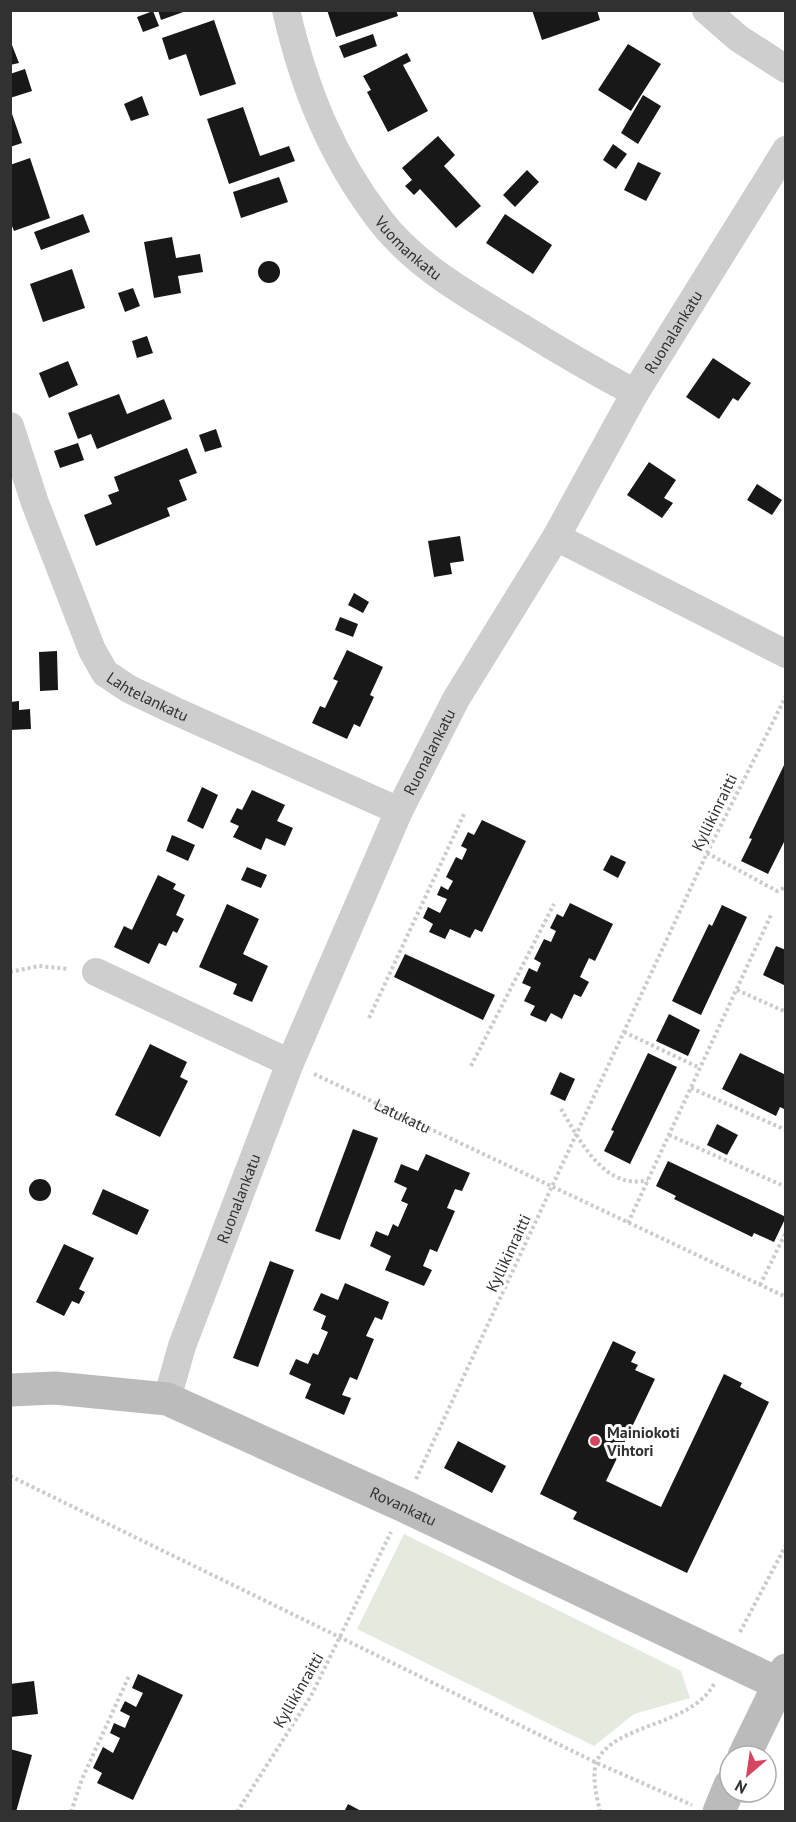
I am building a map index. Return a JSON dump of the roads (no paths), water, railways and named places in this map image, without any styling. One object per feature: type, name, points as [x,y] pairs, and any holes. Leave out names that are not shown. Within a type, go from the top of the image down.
[{"type":"street","name":"Vuomankatu","points":[[285,10],[298,64],[321,124],[351,177],[381,222],[423,263],[471,297],[635,393]]},
{"type":"street","points":[[706,10],[738,38],[786,69]]},
{"type":"street","name":"Ruonalankatu","points":[[167,1399],[182,1346],[290,1063],[399,811],[456,699],[556,537],[635,393],[786,150]]},
{"type":"street","name":"Lahtelankatu","points":[[10,426],[92,650],[105,673],[173,710],[399,811]]},
{"type":"street","points":[[556,537],[786,654]]},
{"type":"street","points":[[96,972],[290,1063]]},
{"type":"street","name":"Rovankatu","points":[[10,1390],[55,1388],[167,1399],[782,1677]]},
{"type":"street","points":[[750,1744],[782,1677]]},
{"type":"street","points":[[707,1809],[718,1798]]},
{"type":"place","name":"Mainiokoti Vihtori","points":[[595,1441]]}]
